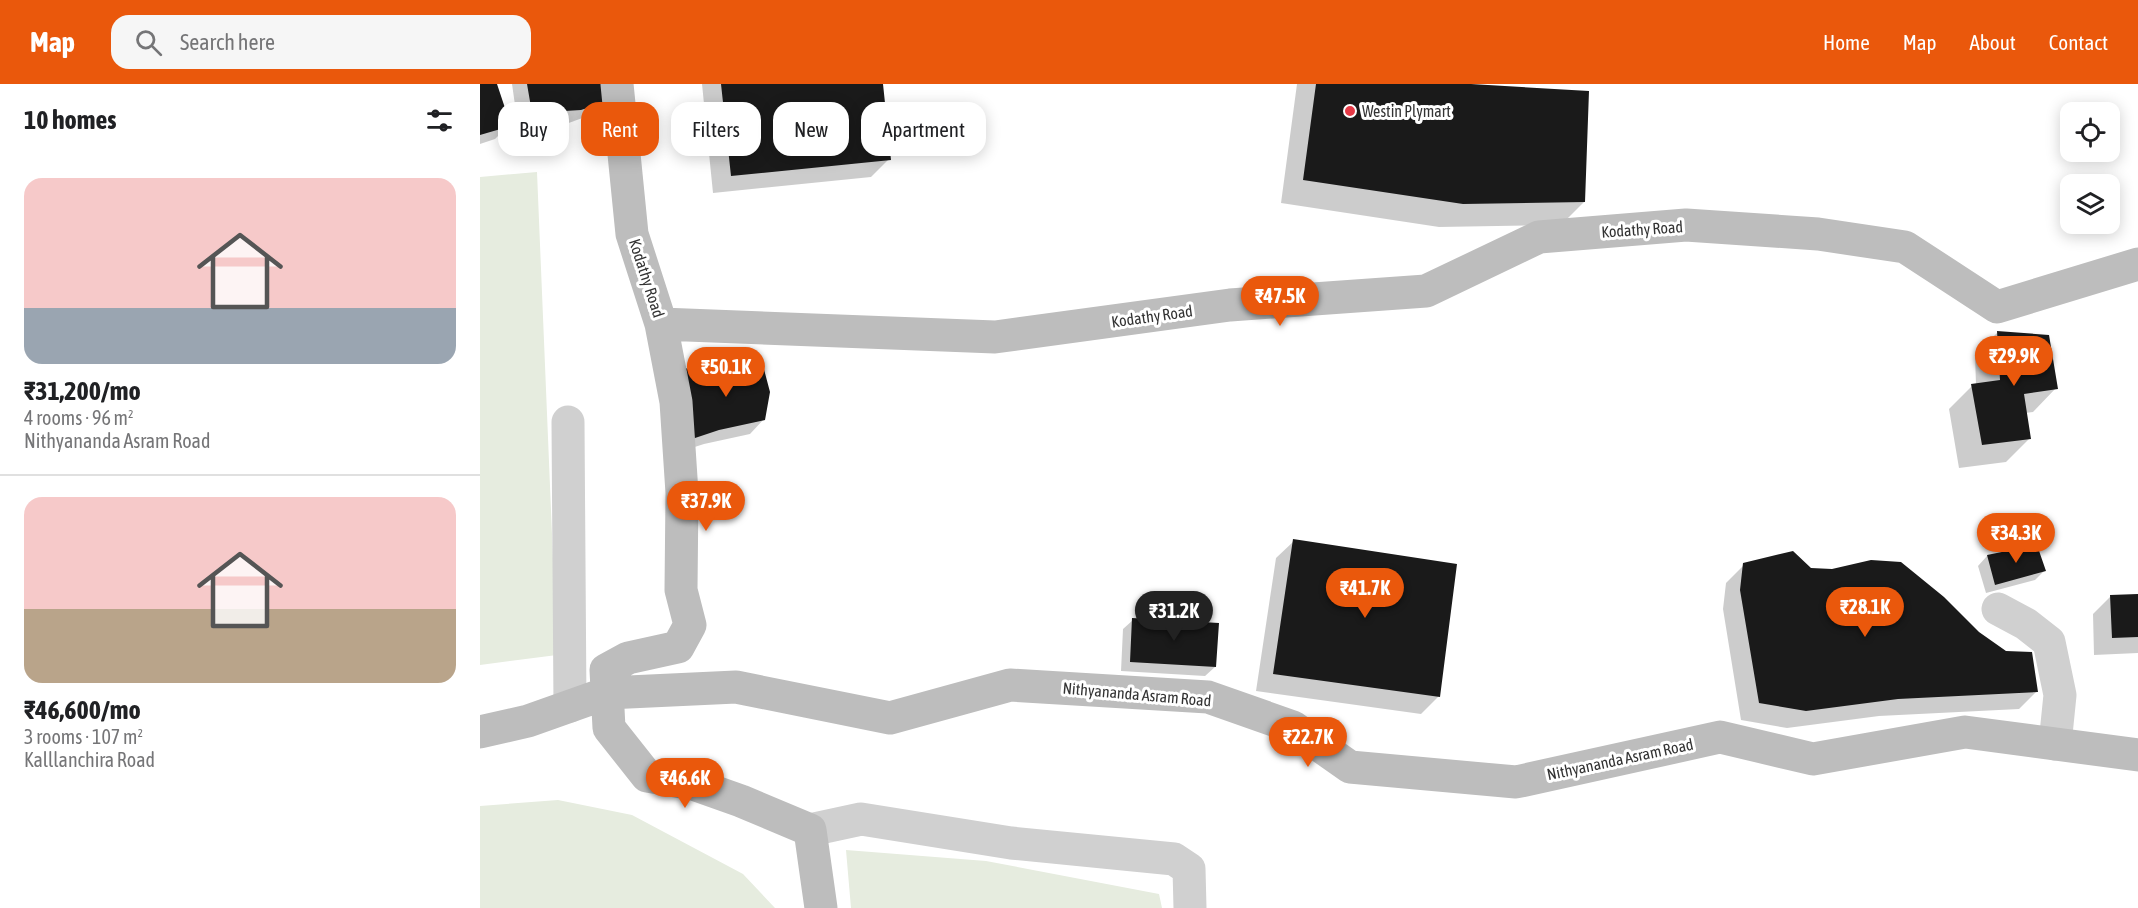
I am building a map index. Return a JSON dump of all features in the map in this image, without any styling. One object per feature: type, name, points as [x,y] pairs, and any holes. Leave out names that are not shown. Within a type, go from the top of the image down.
[{"type":"street","name":"Kodathy Road","points":[[616,84],[632,234],[661,324],[995,337],[1230,305],[1426,291],[1539,237],[1686,225],[1818,234],[1905,248],[1997,307],[2138,264]]},
{"type":"street","points":[[661,324],[676,402],[682,492],[681,590],[690,625],[678,647],[628,658],[606,670],[609,728],[647,776],[693,784],[810,830],[861,819],[1011,843],[1174,859],[1188,869],[1190,908]]},
{"type":"street","points":[[568,422],[570,706]]},
{"type":"street","points":[[1998,609],[2026,624],[2049,642],[2060,695],[2055,744]]},
{"type":"street","name":"Nithyananda Asram Road","points":[[480,732],[528,721],[607,693],[736,687],[890,718],[1010,685],[1208,697],[1293,727],[1350,767],[1516,782],[1720,737],[1813,759],[1965,732],[2138,755]]},
{"type":"street","points":[[810,830],[821,908]]},
{"type":"shaded area","points":[[537,172],[557,655],[480,665],[480,177]]},
{"type":"shaded area","points":[[558,800],[632,815],[743,874],[775,908],[480,908],[480,806]]},
{"type":"shaded area","points":[[846,850],[986,861],[1159,894],[1162,908],[851,908]]},
{"type":"building","points":[[480,84],[497,84],[503,102],[498,102],[498,130],[480,135]]},
{"type":"building","points":[[527,84],[610,84],[612,100],[581,102],[581,110],[569,111],[569,102],[530,102]]},
{"type":"building","points":[[721,84],[883,84],[885,102],[861,102],[861,156],[891,156],[891,160],[731,176],[729,156],[761,156],[761,102],[723,102]]},
{"type":"building","points":[[1316,84],[1471,84],[1589,91],[1585,202],[1463,204],[1303,180]]},
{"type":"building","points":[[1997,331],[2049,335],[2058,389],[2024,394],[2031,439],[1982,445],[1971,384],[2000,380]]},
{"type":"building","points":[[761,358],[770,392],[765,420],[719,430],[689,440],[683,366],[699,377],[721,363],[746,368]]},
{"type":"building","points":[[1293,539],[1457,564],[1440,697],[1273,674]]},
{"type":"building","points":[[2037,545],[2046,571],[1995,585],[1987,555]]},
{"type":"building","points":[[1793,551],[1811,568],[1832,569],[1871,560],[1901,562],[1944,597],[1979,632],[2006,651],[2032,652],[2038,692],[1898,699],[1806,711],[1759,703],[1740,590],[1743,563]]},
{"type":"building","points":[[2138,594],[2138,637],[2112,638],[2110,595]]},
{"type":"building","points":[[1132,618],[1219,623],[1216,667],[1130,662]]},
{"type":"place","name":"Westin Plymart","points":[[1350,111]]}]
